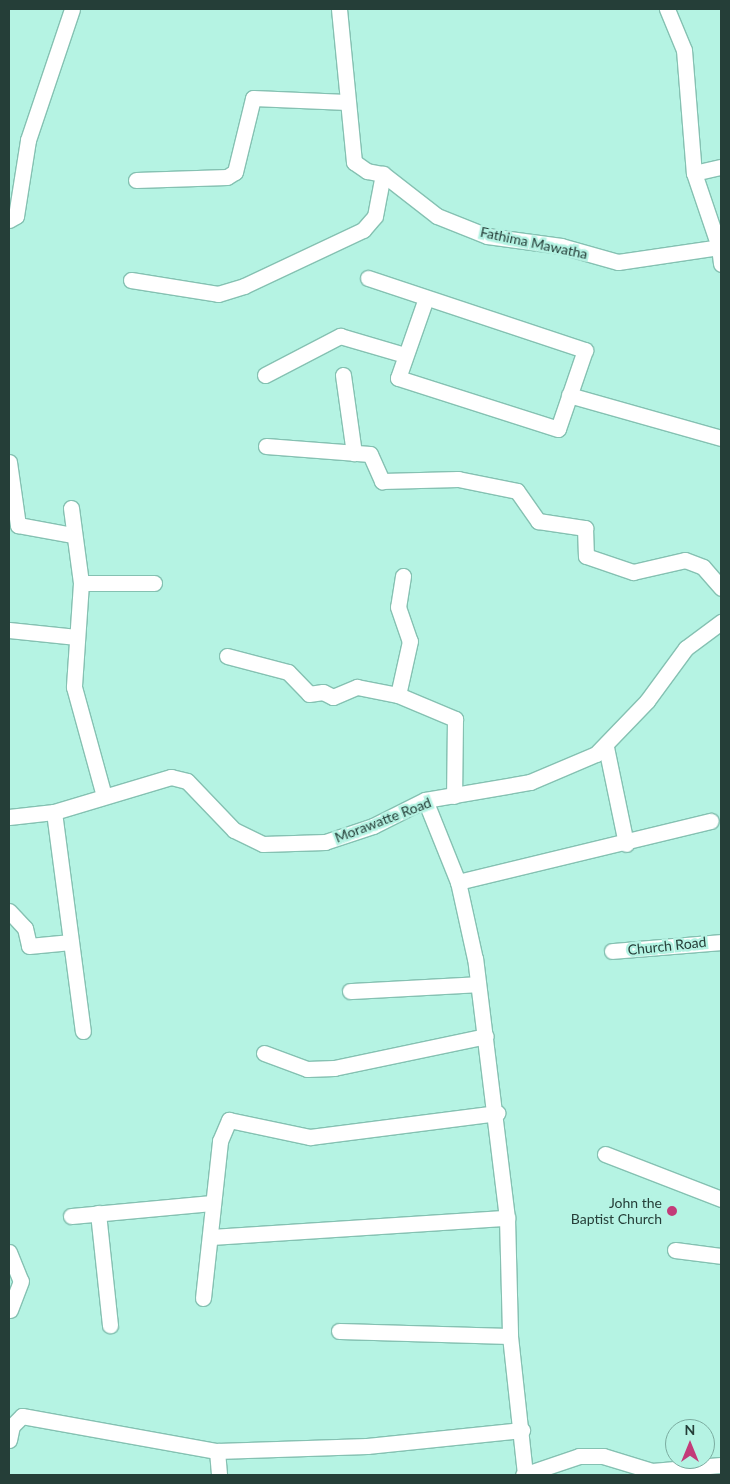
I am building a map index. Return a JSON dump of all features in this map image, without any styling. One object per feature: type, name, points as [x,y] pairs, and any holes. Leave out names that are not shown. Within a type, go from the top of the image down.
[{"type":"street","points":[[9,220],[16,216],[28,140],[72,9]]},
{"type":"street","name":"Fathima Mawatha","points":[[339,9],[354,162],[383,174],[437,216],[487,236],[561,246],[618,262],[719,247]]},
{"type":"street","points":[[667,9],[684,50],[694,173],[719,247],[721,264]]},
{"type":"street","points":[[136,180],[227,177],[235,172],[254,98],[347,102]]},
{"type":"street","points":[[694,173],[721,167]]},
{"type":"street","points":[[132,280],[218,294],[244,286],[363,230],[376,216],[383,174]]},
{"type":"street","points":[[368,278],[585,350],[558,429],[398,378],[426,298]]},
{"type":"street","points":[[265,375],[340,336],[405,355]]},
{"type":"street","points":[[343,375],[354,453]]},
{"type":"street","points":[[569,395],[721,438]]},
{"type":"street","points":[[266,446],[370,454],[382,481],[458,479],[517,491],[538,521],[585,528],[586,556],[633,572],[685,560],[703,567],[721,588]]},
{"type":"street","points":[[9,462],[18,525],[73,535]]},
{"type":"street","points":[[71,508],[73,535],[81,583],[74,687],[104,796]]},
{"type":"street","points":[[398,695],[410,641],[398,607],[403,576]]},
{"type":"street","points":[[81,583],[154,583]]},
{"type":"street","name":"Morawatte Road","points":[[9,817],[54,812],[160,779],[187,781],[234,830],[263,844],[298,845],[325,842],[373,826],[425,800],[530,782],[573,767],[606,747],[686,648],[721,622]]},
{"type":"street","points":[[9,630],[77,637]]},
{"type":"street","points":[[227,656],[288,672],[309,694],[323,692],[333,697],[357,687],[398,695],[455,719],[454,796]]},
{"type":"street","points":[[606,747],[626,844]]},
{"type":"street","points":[[425,800],[458,882],[486,1036],[497,1113],[507,1218],[510,1336],[522,1430],[524,1475],[579,1456],[603,1456],[652,1471],[700,1472],[721,1465]]},
{"type":"street","points":[[54,812],[83,1031]]},
{"type":"street","points":[[458,882],[626,844],[711,821]]},
{"type":"street","points":[[9,911],[25,928],[29,946],[71,942]]},
{"type":"street","name":"Church Road","points":[[612,951],[721,942]]},
{"type":"street","points":[[350,991],[478,984]]},
{"type":"street","points":[[264,1053],[307,1069],[334,1068],[486,1036]]},
{"type":"street","points":[[203,1298],[220,1141],[229,1120],[310,1137],[497,1113]]},
{"type":"street","points":[[605,1154],[721,1199]]},
{"type":"street","points":[[71,1216],[212,1203]]},
{"type":"street","points":[[98,1213],[110,1325]]},
{"type":"street","points":[[211,1237],[507,1218]]},
{"type":"street","points":[[675,1250],[721,1256]]},
{"type":"street","points":[[9,1252],[21,1281],[10,1310]]},
{"type":"street","points":[[339,1331],[510,1336]]},
{"type":"street","points":[[9,1440],[12,1426],[22,1416],[217,1450],[368,1446],[522,1430]]},
{"type":"street","points":[[217,1450],[219,1475]]},
{"type":"place","name":"John the Baptist Church","points":[[672,1211]]}]
